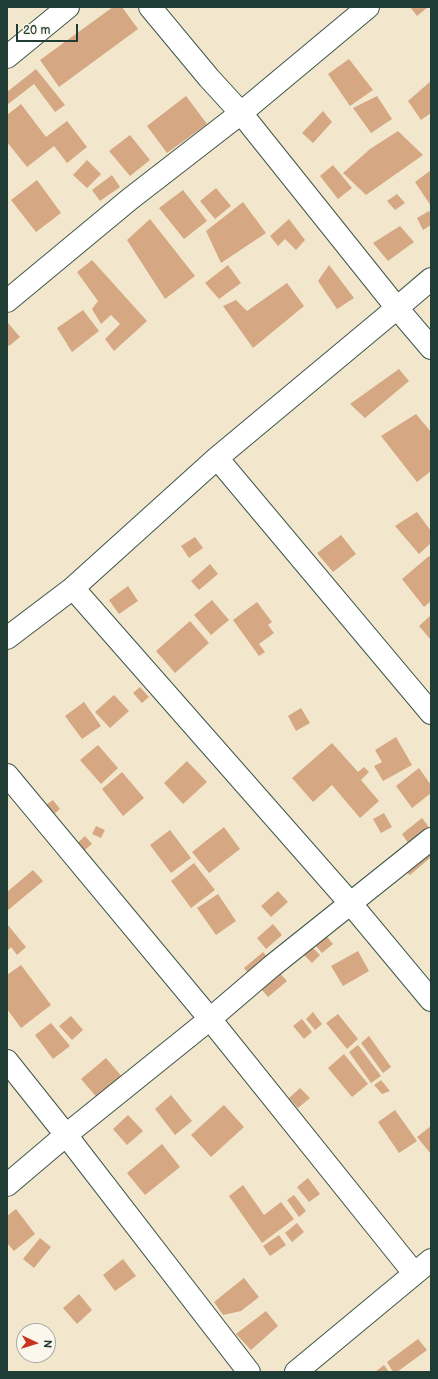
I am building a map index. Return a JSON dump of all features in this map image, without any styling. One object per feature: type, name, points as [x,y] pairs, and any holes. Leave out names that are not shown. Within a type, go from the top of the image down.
[{"type":"street","points":[[7,57],[68,7]]},
{"type":"street","points":[[150,7],[209,78],[241,113],[397,308],[431,348]]},
{"type":"street","points":[[7,301],[130,199],[241,113],[368,7]]},
{"type":"street","points":[[8,636],[73,588],[217,458],[431,279]]},
{"type":"street","points":[[217,458],[431,713]]},
{"type":"street","points":[[73,588],[351,904],[431,1000]]},
{"type":"street","points":[[7,774],[210,1019],[414,1273]]},
{"type":"street","points":[[7,1185],[66,1135],[210,1019],[272,966],[431,839]]},
{"type":"street","points":[[7,1061],[249,1372]]},
{"type":"street","points":[[296,1372],[431,1260]]},
{"type":"building","points":[[113,7],[122,7],[138,29],[59,87],[40,60]]},
{"type":"building","points":[[410,7],[428,7],[417,16]]},
{"type":"building","points":[[349,59],[373,90],[350,106],[328,74]]},
{"type":"building","points":[[36,69],[65,105],[55,112],[34,84],[7,105],[7,92]]},
{"type":"building","points":[[431,81],[431,113],[421,120],[408,101]]},
{"type":"building","points":[[186,96],[207,124],[167,153],[147,126]]},
{"type":"building","points":[[377,96],[392,119],[371,133],[353,108]]},
{"type":"building","points":[[21,104],[46,137],[67,121],[87,147],[67,163],[54,146],[27,167],[7,142],[7,115]]},
{"type":"building","points":[[323,111],[332,122],[313,143],[302,133]]},
{"type":"building","points":[[398,131],[423,155],[366,195],[343,173],[370,149]]},
{"type":"building","points":[[130,135],[150,160],[130,176],[109,151]]},
{"type":"building","points":[[87,160],[101,174],[87,188],[73,175]]},
{"type":"building","points":[[333,165],[352,188],[338,199],[320,176]]},
{"type":"building","points":[[431,170],[431,206],[415,182]]},
{"type":"building","points":[[112,175],[120,187],[100,201],[92,190]]},
{"type":"building","points":[[37,180],[61,213],[36,232],[11,200]]},
{"type":"building","points":[[216,188],[231,206],[215,219],[200,201]]},
{"type":"building","points":[[183,190],[207,221],[184,239],[159,208]]},
{"type":"building","points":[[397,194],[405,203],[395,210],[387,201]]},
{"type":"building","points":[[243,202],[266,233],[221,263],[206,231]]},
{"type":"building","points":[[429,211],[431,214],[431,225],[423,230],[417,218]]},
{"type":"building","points":[[150,219],[195,276],[165,299],[127,240]]},
{"type":"building","points":[[289,219],[305,240],[296,250],[285,239],[278,246],[270,236]]},
{"type":"building","points":[[400,226],[414,242],[388,261],[373,243]]},
{"type":"building","points":[[92,260],[147,321],[114,351],[105,339],[120,324],[111,315],[101,324],[92,309],[98,301],[77,272]]},
{"type":"building","points":[[228,265],[241,283],[219,299],[205,283]]},
{"type":"building","points":[[329,265],[354,298],[337,309],[318,281]]},
{"type":"building","points":[[287,283],[304,306],[253,348],[223,306],[236,300],[247,311]]},
{"type":"building","points":[[83,310],[99,331],[72,352],[57,328]]},
{"type":"building","points":[[8,323],[20,337],[9,346],[7,345]]},
{"type":"building","points":[[399,369],[409,381],[365,418],[350,404]]},
{"type":"building","points":[[416,414],[431,432],[431,471],[417,482],[381,436]]},
{"type":"building","points":[[417,512],[431,531],[431,543],[419,554],[395,526]]},
{"type":"building","points":[[341,535],[356,554],[333,572],[317,553]]},
{"type":"building","points":[[195,537],[203,548],[189,558],[181,546]]},
{"type":"building","points":[[429,556],[431,558],[431,601],[424,607],[402,579]]},
{"type":"building","points":[[210,564],[218,574],[199,590],[191,581]]},
{"type":"building","points":[[128,586],[138,601],[119,614],[109,600]]},
{"type":"building","points":[[212,600],[229,620],[211,635],[194,615]]},
{"type":"building","points":[[257,602],[272,622],[268,625],[274,633],[259,644],[265,652],[259,656],[233,620]]},
{"type":"building","points":[[431,615],[431,640],[419,626]]},
{"type":"building","points":[[190,621],[209,643],[175,673],[156,651]]},
{"type":"building","points":[[140,687],[149,697],[142,703],[133,693]]},
{"type":"building","points":[[114,695],[129,711],[110,728],[95,712]]},
{"type":"building","points":[[84,702],[101,726],[82,739],[65,716]]},
{"type":"building","points":[[301,708],[310,723],[296,731],[288,716]]},
{"type":"building","points":[[396,737],[412,765],[383,781],[374,766],[382,762],[375,750]]},
{"type":"building","points":[[332,743],[358,772],[364,767],[369,772],[361,780],[379,801],[360,818],[332,785],[313,802],[292,778]]},
{"type":"building","points":[[98,745],[118,768],[101,784],[80,760]]},
{"type":"building","points":[[187,761],[207,782],[183,804],[164,783]]},
{"type":"building","points":[[419,768],[431,785],[431,793],[412,808],[396,786]]},
{"type":"building","points":[[122,772],[144,798],[123,816],[102,789]]},
{"type":"building","points":[[53,800],[60,809],[50,817],[43,807]]},
{"type":"building","points":[[384,813],[392,827],[381,833],[373,819]]},
{"type":"building","points":[[422,818],[431,830],[412,849],[402,834]]},
{"type":"building","points":[[96,826],[105,830],[101,838],[92,834]]},
{"type":"building","points":[[224,827],[240,849],[209,873],[192,852]]},
{"type":"building","points":[[170,830],[191,858],[171,873],[150,845]]},
{"type":"building","points":[[85,836],[92,844],[81,853],[74,846]]},
{"type":"building","points":[[431,843],[431,857],[410,875],[401,868]]},
{"type":"building","points":[[194,863],[215,890],[191,908],[171,881]]},
{"type":"building","points":[[33,870],[43,881],[7,911],[7,892]]},
{"type":"building","points":[[278,891],[288,902],[271,917],[261,906]]},
{"type":"building","points":[[218,894],[236,921],[216,935],[197,908]]},
{"type":"building","points":[[7,924],[26,947],[17,955],[11,947],[7,951]]},
{"type":"building","points":[[273,924],[282,935],[266,949],[257,938]]},
{"type":"building","points":[[324,933],[333,944],[322,953],[315,945]]},
{"type":"building","points":[[312,947],[320,955],[312,963],[304,955]]},
{"type":"building","points":[[358,951],[369,971],[343,986],[331,966]]},
{"type":"building","points":[[263,952],[271,962],[252,978],[244,968]]},
{"type":"building","points":[[21,965],[51,1005],[21,1028],[7,1009],[7,975]]},
{"type":"building","points":[[275,968],[287,981],[268,997],[257,984]]},
{"type":"building","points":[[313,1012],[322,1024],[315,1030],[306,1019]]},
{"type":"building","points":[[338,1014],[358,1039],[347,1049],[326,1023]]},
{"type":"building","points":[[71,1016],[83,1030],[72,1040],[59,1026]]},
{"type":"building","points":[[302,1019],[312,1032],[304,1039],[293,1026]]},
{"type":"building","points":[[51,1023],[70,1046],[53,1059],[35,1035]]},
{"type":"building","points":[[369,1036],[391,1067],[383,1073],[361,1043]]},
{"type":"building","points":[[358,1045],[381,1076],[371,1083],[349,1052]]},
{"type":"building","points":[[344,1054],[368,1084],[352,1097],[328,1068]]},
{"type":"building","points":[[106,1058],[130,1086],[106,1108],[81,1079]]},
{"type":"building","points":[[381,1080],[390,1091],[382,1094],[374,1085]]},
{"type":"building","points":[[300,1088],[310,1098],[298,1108],[289,1098]]},
{"type":"building","points":[[171,1095],[192,1121],[175,1135],[155,1109]]},
{"type":"building","points":[[224,1105],[244,1127],[211,1157],[191,1135]]},
{"type":"building","points":[[395,1110],[417,1141],[399,1153],[378,1122]]},
{"type":"building","points":[[128,1115],[143,1131],[127,1145],[113,1129]]},
{"type":"building","points":[[431,1126],[431,1154],[417,1137]]},
{"type":"building","points":[[162,1144],[180,1167],[145,1195],[127,1173]]},
{"type":"building","points":[[308,1178],[320,1194],[309,1202],[297,1187]]},
{"type":"building","points":[[243,1185],[264,1215],[281,1202],[294,1219],[262,1243],[229,1196]]},
{"type":"building","points":[[294,1195],[306,1211],[299,1217],[287,1200]]},
{"type":"building","points":[[16,1209],[35,1234],[14,1251],[7,1243],[7,1216]]},
{"type":"building","points":[[297,1223],[304,1232],[292,1242],[285,1233]]},
{"type":"building","points":[[279,1235],[286,1245],[270,1256],[263,1246]]},
{"type":"building","points":[[40,1238],[51,1247],[34,1268],[23,1259]]},
{"type":"building","points":[[123,1259],[136,1276],[115,1291],[103,1275]]},
{"type":"building","points":[[244,1278],[259,1297],[241,1311],[223,1315],[214,1302]]},
{"type":"building","points":[[79,1294],[92,1310],[77,1324],[63,1308]]},
{"type":"building","points":[[266,1311],[278,1326],[251,1350],[236,1334]]},
{"type":"building","points":[[418,1339],[427,1350],[397,1372],[393,1372],[387,1362]]},
{"type":"building","points":[[384,1365],[389,1372],[375,1372]]}]
